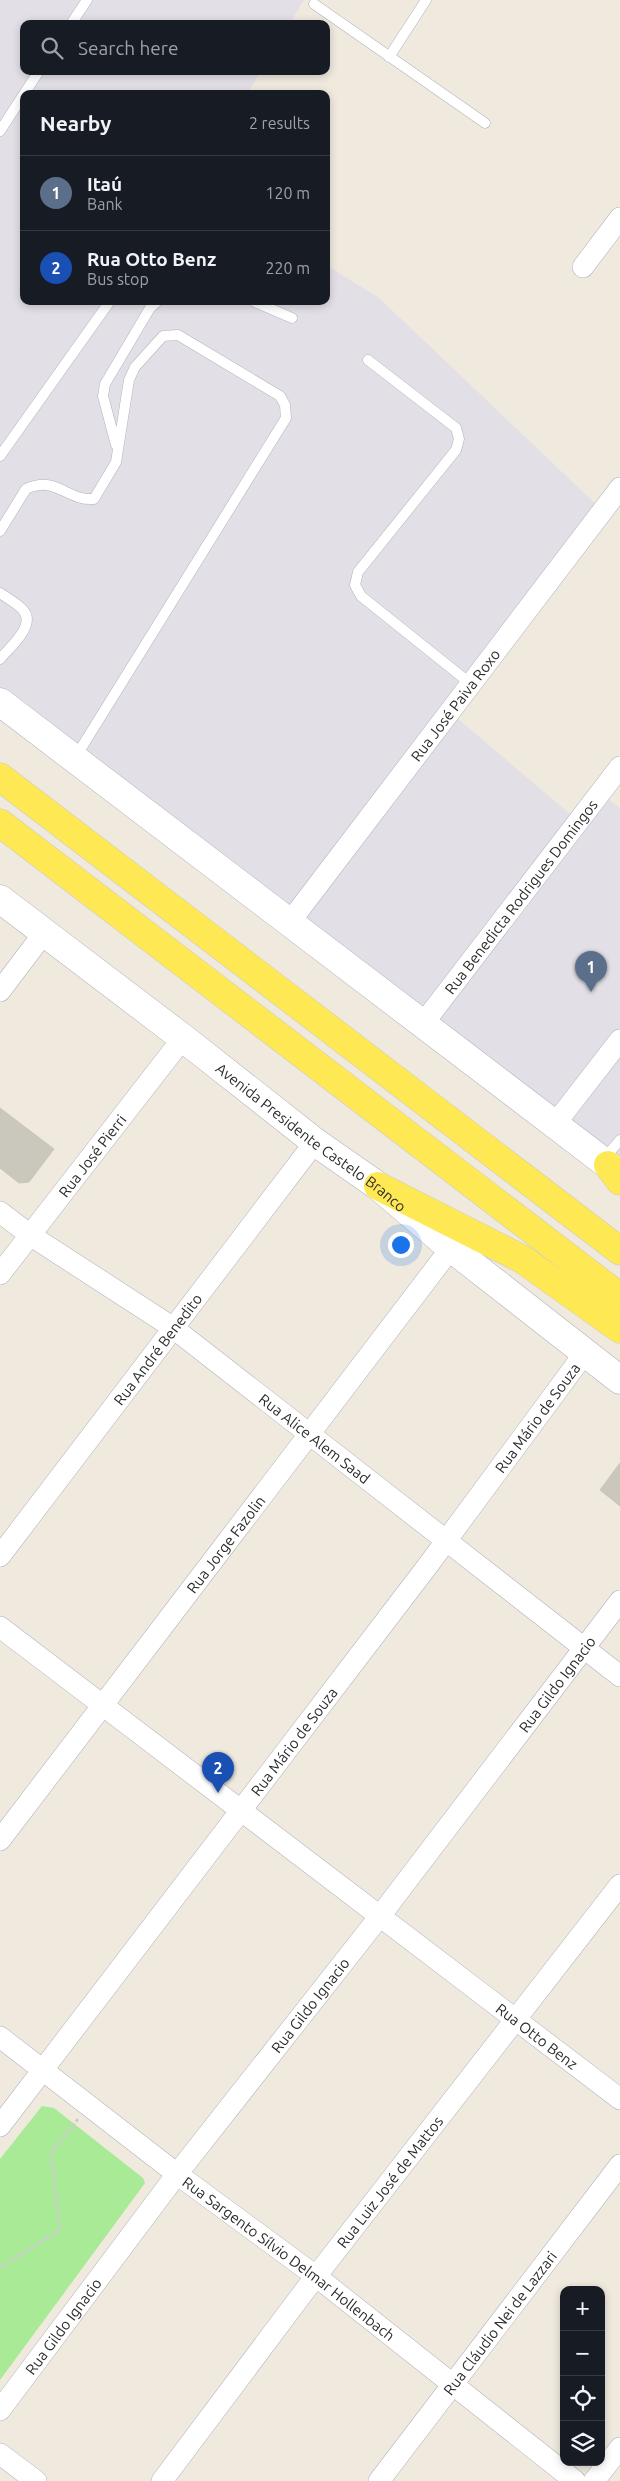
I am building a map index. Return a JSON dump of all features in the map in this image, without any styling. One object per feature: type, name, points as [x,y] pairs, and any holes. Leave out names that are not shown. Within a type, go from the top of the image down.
[{"type":"main road","points":[[0,702],[613,1170]]},
{"type":"main road","points":[[0,777],[620,1251]]},
{"type":"main road","points":[[0,823],[620,1298]]},
{"type":"main road","name":"Avenida Presidente Castelo Branco","points":[[0,899],[183,1038],[315,1142],[378,1186],[450,1248],[584,1354],[620,1380]]},
{"type":"main road","points":[[378,1186],[522,1259],[620,1329]]},
{"type":"street","points":[[583,267],[620,218]]},
{"type":"street","name":"Rua José Paiva Roxo","points":[[289,923],[620,488]]},
{"type":"street","name":"Rua Benedicta Rodrigues Domingos","points":[[422,1025],[620,767]]},
{"type":"street","points":[[0,992],[44,933]]},
{"type":"street","name":"Rua José Pierri","points":[[0,1274],[183,1038]]},
{"type":"street","points":[[555,1124],[620,1040]]},
{"type":"street","name":"Rua André Benedito","points":[[0,1556],[155,1354],[172,1327],[315,1142]]},
{"type":"street","name":"Rua Alice Alem Saad","points":[[0,1212],[30,1235],[172,1327],[620,1676]]},
{"type":"street","name":"Rua Jorge Fazolin","points":[[0,1840],[102,1704],[310,1435],[450,1248]]},
{"type":"street","name":"Rua Mário de Souza","points":[[0,2126],[241,1810],[584,1354]]},
{"type":"street","name":"Rua Gildo Ignacio","points":[[0,2410],[177,2174],[380,1916],[620,1601]]},
{"type":"street","name":"Rua Otto Benz","points":[[0,1627],[620,2099]]},
{"type":"street","name":"Rua Luiz José de Mattos","points":[[162,2481],[515,2019],[620,1885]]},
{"type":"street","name":"Rua Sargento Sílvio Delmar Hollenbach","points":[[0,2037],[177,2174],[317,2277],[575,2481]]},
{"type":"street","name":"Rua Cláudio Nei de Lazzari","points":[[379,2481],[620,2166]]},
{"type":"street","points":[[594,2481],[620,2448]]},
{"type":"street","points":[[0,2454],[36,2481]]},
{"type":"lane","points":[[74,20],[87,0]]},
{"type":"lane","points":[[389,57],[426,0]]},
{"type":"lane","points":[[314,4],[485,123]]},
{"type":"lane","points":[[27,90],[36,75]]},
{"type":"lane","points":[[0,131],[20,100]]},
{"type":"lane","points":[[0,456],[107,305]]},
{"type":"lane","points":[[117,448],[103,396],[105,384],[153,305]]},
{"type":"lane","points":[[262,305],[292,318]]},
{"type":"lane","points":[[0,531],[26,489],[33,486],[46,483],[79,497],[94,499],[116,462],[130,380],[135,367],[162,336],[178,335],[280,396],[285,406],[286,418],[74,759]]},
{"type":"lane","points":[[368,360],[456,428],[459,439],[456,450],[358,572],[355,585],[361,596],[471,684]]},
{"type":"lane","points":[[0,593],[24,610],[27,619],[25,629],[0,659]]},
{"type":"lane","points":[[613,1170],[620,1140]]},
{"type":"path","points":[[0,2267],[60,2230],[51,2152],[89,2106]]},
{"type":"shaded area","points":[[0,0],[304,0],[292,20],[20,20],[20,75],[259,75],[249,90],[20,90],[20,305],[330,305],[330,267],[379,298],[603,511],[450,712],[578,821],[600,793],[620,808],[620,1175],[0,702]]},
{"type":"green space","points":[[42,2106],[54,2108],[143,2178],[145,2183],[0,2380],[0,2159]]},
{"type":"building","points":[[0,1108],[54,1149],[29,1182],[19,1183],[0,1168]]},
{"type":"building","points":[[620,1463],[620,1506],[600,1490]]},
{"type":"place","name":"Itaú","points":[[591,992]]},
{"type":"place","name":"Rua Otto Benz","points":[[218,1793]]}]
